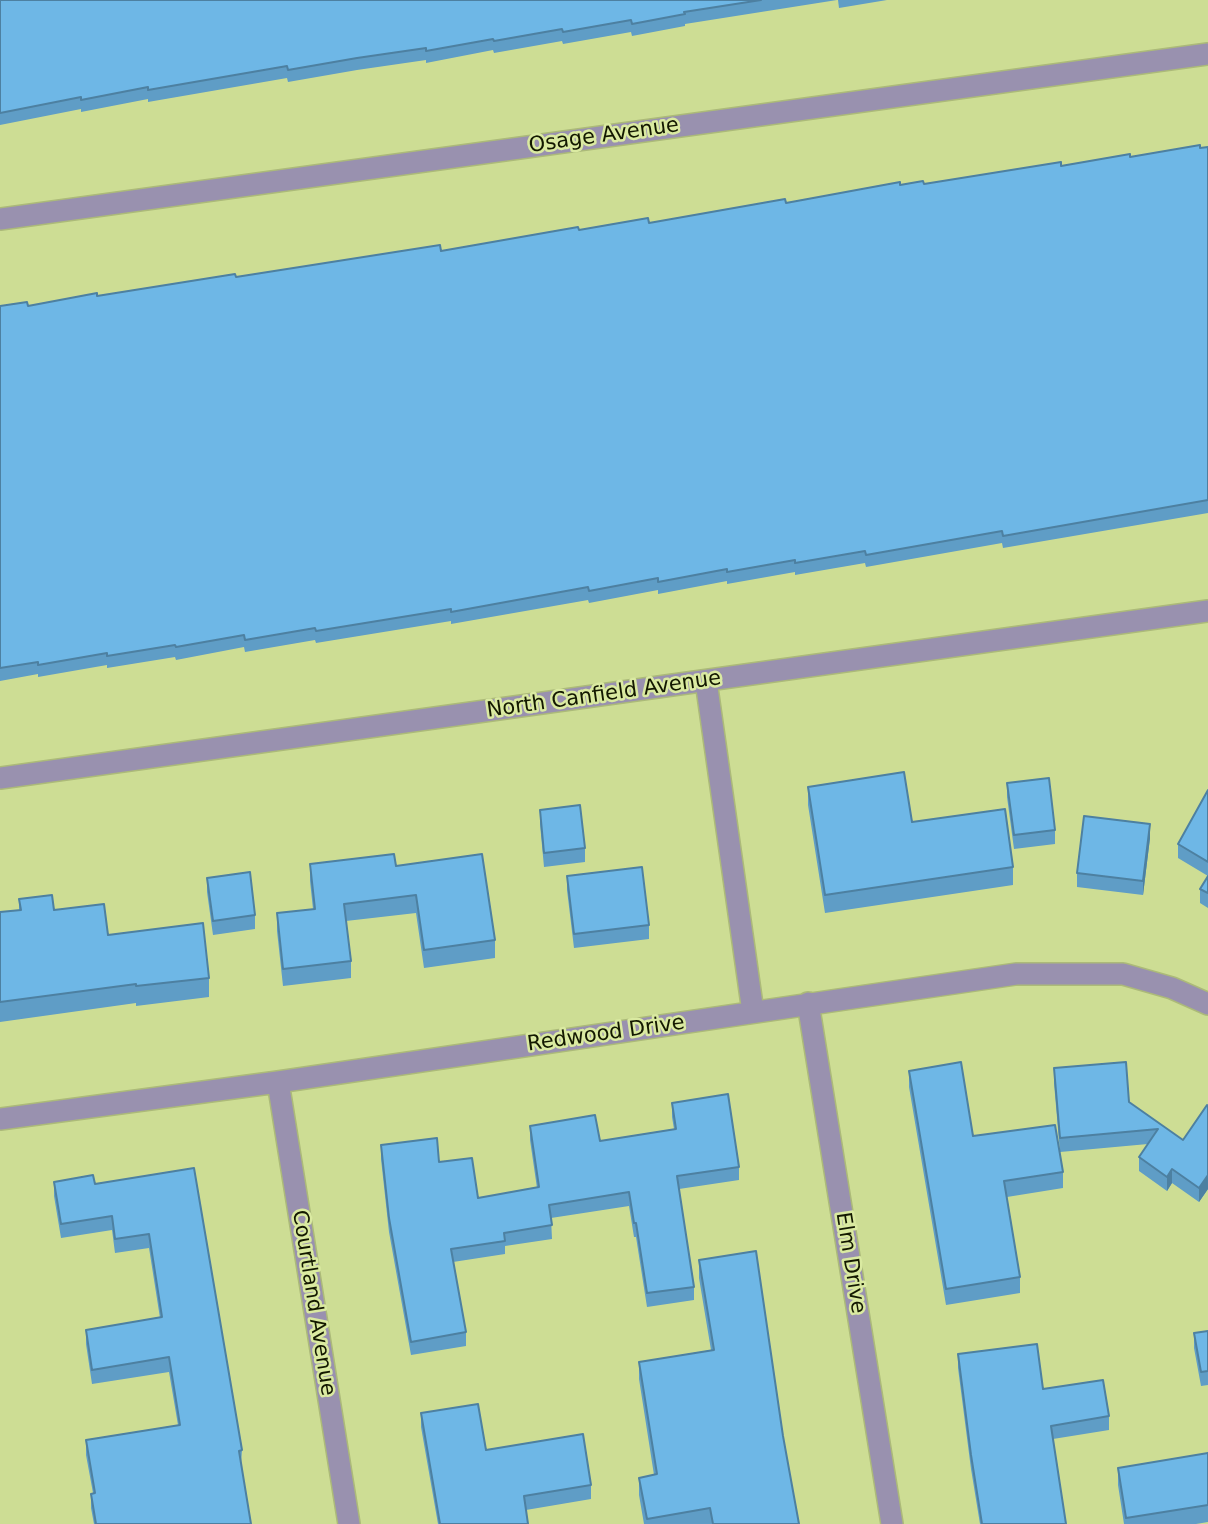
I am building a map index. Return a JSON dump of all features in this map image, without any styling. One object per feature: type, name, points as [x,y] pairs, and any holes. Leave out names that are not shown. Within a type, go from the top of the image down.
[{"type":"street","name":"Osage Avenue","points":[[0,219],[1208,54]]},
{"type":"street","name":"North Canfield Avenue","points":[[0,778],[1208,611]]},
{"type":"street","points":[[706,681],[753,1012]]},
{"type":"street","name":"Redwood Drive","points":[[0,1119],[278,1082],[1016,974],[1123,974],[1172,988],[1208,1004]]},
{"type":"street","name":"Elm Drive","points":[[808,1003],[892,1524]]},
{"type":"street","name":"Courtland Avenue","points":[[278,1082],[349,1524]]},
{"type":"building","points":[[0,0],[761,0],[684,12],[685,14],[632,24],[631,20],[563,32],[562,29],[288,70],[287,66],[148,90],[148,87],[81,100],[81,97],[0,113]]},
{"type":"building","points":[[1200,145],[1200,148],[1208,147],[1208,500],[1003,536],[1002,531],[866,555],[865,551],[795,563],[795,560],[658,582],[658,578],[589,591],[588,587],[451,612],[451,609],[316,631],[315,628],[245,640],[244,635],[176,647],[175,645],[107,656],[107,653],[38,665],[38,662],[0,668],[0,306],[27,302],[28,306],[97,293],[97,296],[235,274],[236,277],[440,245],[441,251],[578,227],[579,230],[648,218],[649,223],[785,199],[786,203],[900,182],[900,185],[923,181],[924,184],[1061,162],[1061,166]]},
{"type":"building","points":[[904,772],[912,822],[1005,809],[1013,867],[825,895],[808,787]]},
{"type":"building","points":[[1049,778],[1055,830],[1014,835],[1007,783]]},
{"type":"building","points":[[1208,790],[1208,862],[1178,844]]},
{"type":"building","points":[[580,805],[585,848],[544,853],[540,810]]},
{"type":"building","points":[[1084,816],[1150,824],[1143,881],[1077,873]]},
{"type":"building","points":[[394,854],[396,866],[482,854],[495,940],[424,950],[416,895],[344,904],[351,961],[283,969],[277,913],[315,909],[310,864]]},
{"type":"building","points":[[642,867],[649,925],[574,934],[567,876]]},
{"type":"building","points":[[250,872],[255,915],[213,921],[207,878]]},
{"type":"building","points":[[1208,876],[1208,893],[1200,889]]},
{"type":"building","points":[[52,895],[54,910],[104,904],[108,935],[203,923],[209,978],[136,984],[0,1002],[0,912],[21,910],[19,899]]},
{"type":"building","points":[[961,1062],[973,1136],[1055,1125],[1063,1172],[1004,1181],[1020,1277],[946,1289],[909,1071]]},
{"type":"building","points":[[1126,1062],[1129,1102],[1183,1140],[1208,1106],[1208,1175],[1199,1188],[1172,1169],[1167,1177],[1139,1157],[1158,1129],[1060,1138],[1054,1068]]},
{"type":"building","points":[[728,1094],[739,1167],[677,1176],[694,1287],[647,1293],[629,1192],[549,1205],[552,1225],[504,1233],[505,1241],[451,1249],[466,1332],[411,1342],[389,1218],[381,1145],[437,1138],[439,1162],[472,1158],[478,1198],[539,1187],[530,1126],[595,1115],[600,1141],[676,1129],[672,1103]]},
{"type":"building","points":[[194,1168],[242,1450],[239,1451],[251,1524],[96,1524],[91,1494],[95,1493],[86,1440],[180,1425],[169,1357],[92,1370],[86,1330],[162,1317],[149,1234],[115,1239],[112,1216],[61,1224],[54,1182],[93,1175],[95,1184]]},
{"type":"building","points":[[756,1251],[783,1436],[799,1524],[713,1524],[710,1508],[647,1519],[639,1478],[657,1474],[639,1362],[714,1350],[699,1260]]},
{"type":"building","points":[[1208,1331],[1208,1371],[1201,1372],[1194,1333]]},
{"type":"building","points":[[1037,1344],[1043,1389],[1103,1380],[1109,1416],[1051,1426],[1066,1524],[982,1524],[958,1354]]},
{"type":"building","points":[[478,1404],[486,1450],[583,1434],[591,1485],[524,1496],[528,1524],[440,1524],[421,1413]]},
{"type":"building","points":[[1208,1453],[1208,1505],[1126,1518],[1118,1468]]}]
